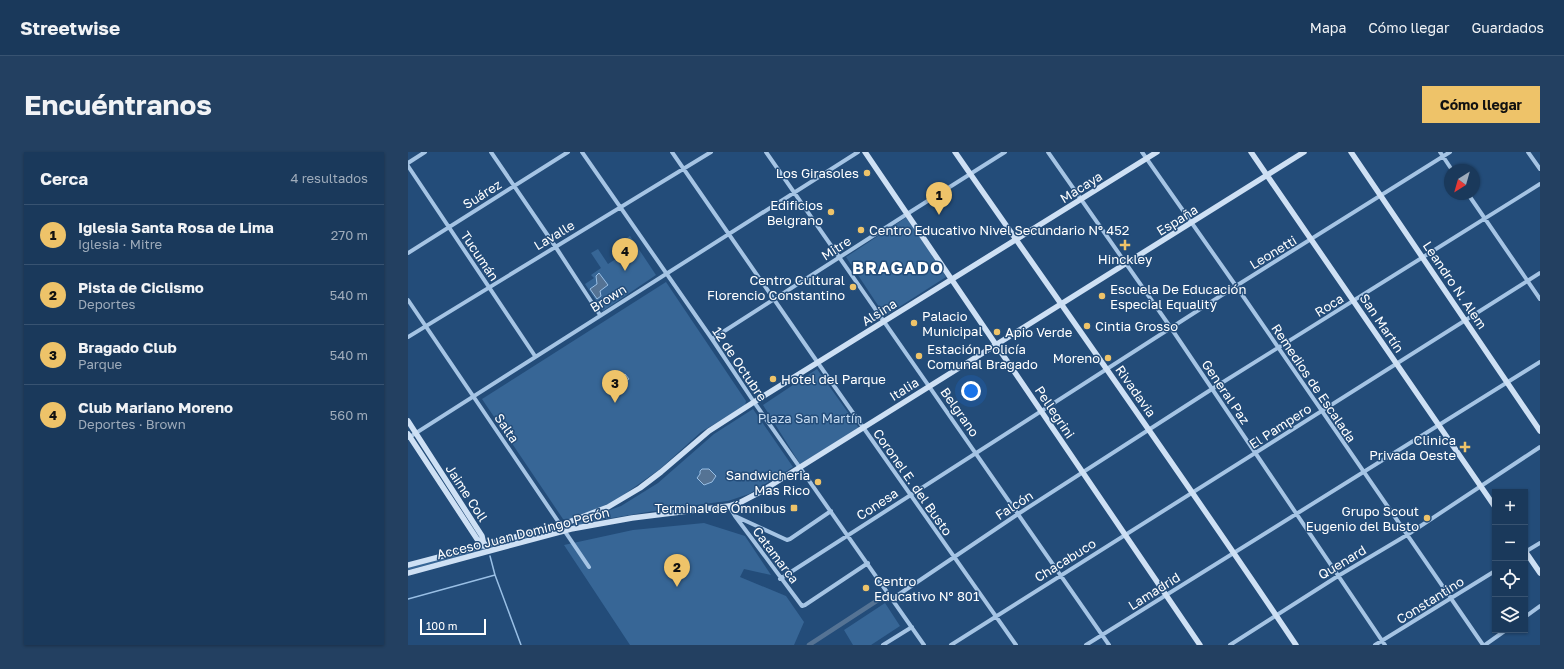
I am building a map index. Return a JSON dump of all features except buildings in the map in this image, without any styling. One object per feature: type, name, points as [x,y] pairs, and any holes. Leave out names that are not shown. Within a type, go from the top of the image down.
[{"type":"main road","name":"Pellegrini","points":[[865,152],[1200,645]]},
{"type":"main road","name":"Rivadavia","points":[[955,152],[1149,430],[1296,645]]},
{"type":"main road","name":"Macaya","points":[[1017,240],[1157,152]]},
{"type":"main road","name":"San Martín","points":[[1251,152],[1310,240],[1354,301],[1492,502]]},
{"type":"main road","name":"España","points":[[1060,304],[1304,152]]},
{"type":"main road","name":"Leandro N. Alem","points":[[1351,152],[1540,431]]},
{"type":"main road","name":"Alsina","points":[[754,402],[1017,240]]},
{"type":"main road","name":"Italia","points":[[800,467],[1060,304]]},
{"type":"main road","name":"Acceso Juan Domingo Perón","points":[[408,565],[562,525],[608,507],[629,496],[662,472],[709,431],[754,402]]},
{"type":"main road","name":"Jaime Coll","points":[[408,421],[482,536],[484,545]]},
{"type":"main road","name":"Jaime Coll","points":[[409,436],[477,539],[484,545]]},
{"type":"main road","name":"Acceso Juan Domingo Perón","points":[[408,573],[566,532],[632,518],[729,506],[753,496],[800,467]]},
{"type":"main road","points":[[484,545],[488,552]]},
{"type":"main road","points":[[1528,555],[1540,572]]},
{"type":"street","points":[[408,165],[426,152]]},
{"type":"street","points":[[491,152],[515,185],[600,315]]},
{"type":"street","name":"Suárez","points":[[408,253],[568,152]]},
{"type":"street","name":"12 de Octubre","points":[[582,152],[924,645]]},
{"type":"street","name":"Coronel E. del Busto","points":[[672,152],[863,428],[1016,645]]},
{"type":"street","name":"Lavalle","points":[[408,337],[711,152]]},
{"type":"street","name":"Belgrano","points":[[766,152],[1109,645]]},
{"type":"street","name":"Brown","points":[[409,436],[416,433],[858,152]]},
{"type":"street","name":"Mitre","points":[[712,339],[1005,152]]},
{"type":"street","name":"General Paz","points":[[1048,152],[1171,328],[1255,454],[1297,512],[1338,576],[1384,643]]},
{"type":"street","name":"Remedios de Escalada","points":[[1142,152],[1484,645]]},
{"type":"street","name":"Leonetti","points":[[1106,369],[1310,240],[1442,154],[1450,152]]},
{"type":"street","points":[[1528,152],[1540,169]]},
{"type":"street","points":[[1442,154],[1448,164]]},
{"type":"street","name":"Tucumán","points":[[408,165],[448,227],[536,356]]},
{"type":"street","name":"Roca","points":[[1149,430],[1540,184]]},
{"type":"street","points":[[1472,200],[1540,299]]},
{"type":"street","name":"El Pampero","points":[[1192,493],[1540,274]]},
{"type":"street","name":"Salta","points":[[408,300],[562,525],[589,567]]},
{"type":"street","name":"Lamadrid","points":[[1086,645],[1297,512],[1540,362]]},
{"type":"street","name":"Conesa","points":[[780,578],[1106,369]]},
{"type":"street","name":"Falcón","points":[[892,599],[954,556],[1149,430]]},
{"type":"street","name":"Quenard","points":[[1230,645],[1338,576],[1407,535],[1540,447]]},
{"type":"street","name":"Chacabuco","points":[[950,645],[1192,493]]},
{"type":"street","name":"Catamarca","points":[[729,506],[780,578],[802,606],[868,563]]},
{"type":"street","points":[[735,516],[787,540],[831,511]]},
{"type":"street","points":[[1528,549],[1540,543]]},
{"type":"street","name":"Constantino","points":[[1375,645],[1384,643],[1492,573]]},
{"type":"street","points":[[1528,615],[1540,606]]},
{"type":"street","points":[[883,645],[912,627]]},
{"type":"street","points":[[1484,645],[1502,633]]},
{"type":"green space","points":[[907,217],[946,277],[885,316],[846,257]]},
{"type":"green space","points":[[630,236],[656,275],[603,311],[585,284],[594,278],[591,275],[601,268],[591,253],[598,249],[608,264],[622,255],[615,246]]},
{"type":"green space","points":[[666,282],[746,401],[745,406],[701,432],[660,469],[615,501],[569,521],[563,519],[482,399]]},
{"type":"green space","name":"Plaza San Martín","points":[[817,369],[859,428],[800,464],[763,405]]},
{"type":"green space","points":[[753,409],[793,467],[749,494],[728,501],[672,508],[606,519],[575,527],[573,526],[574,523],[621,506],[658,483],[714,434]]},
{"type":"green space","points":[[704,523],[745,536],[771,575],[744,569],[740,577],[786,596],[804,622],[794,645],[630,645],[564,545],[633,530]]},
{"type":"green space","points":[[557,529],[558,531],[408,570],[408,567]]},
{"type":"green space","points":[[885,603],[900,626],[871,645],[853,645],[844,630]]},
{"type":"shaded area","points":[[599,273],[608,285],[600,291],[601,296],[597,299],[590,289],[597,284],[596,276]]},
{"type":"shaded area","points":[[625,374],[629,379],[617,387],[618,389],[615,391],[609,382],[612,380],[614,382]]},
{"type":"shaded area","points":[[702,469],[709,469],[716,476],[712,482],[704,485],[697,478]]},
{"type":"waterway","points":[[490,556],[495,575],[521,645]]},
{"type":"waterway","points":[[408,599],[495,575]]},
{"type":"waterway","points":[[809,645],[878,600]]},
{"type":"place","name":"Los Girasoles","points":[[867,173]]},
{"type":"place","name":"Edificios Belgrano","points":[[831,212]]},
{"type":"place","name":"Iglesia Santa Rosa de Lima","points":[[939,215]]},
{"type":"place","name":"Centro Educativo Nivel Secundario Nº 452","points":[[861,230]]},
{"type":"place","name":"Hinckley","points":[[1125,245]]},
{"type":"place","name":"Club Mariano Moreno","points":[[625,271]]},
{"type":"place","name":"Centro Cultural Florencio Constantino","points":[[853,287]]},
{"type":"place","name":"Escuela De Educación Especial Equality","points":[[1102,296]]},
{"type":"place","name":"Palacio Municipal","points":[[914,323]]},
{"type":"place","name":"Cintia Grosso","points":[[1087,326]]},
{"type":"place","name":"Apio Verde","points":[[997,332]]},
{"type":"place","name":"Estación Policía Comunal Bragado","points":[[919,356]]},
{"type":"place","name":"Moreno","points":[[1108,358]]},
{"type":"place","name":"Hotel del Parque","points":[[773,379]]},
{"type":"place","name":"Bragado Club","points":[[615,403]]},
{"type":"place","name":"Clinica Privada Oeste","points":[[1465,447]]},
{"type":"place","name":"Sandwicheria Mas Rico","points":[[818,482]]},
{"type":"place","name":"Terminal de Ómnibus","points":[[794,508]]},
{"type":"place","name":"Grupo Scout Eugenio del Busto","points":[[1427,518]]},
{"type":"place","name":"Pista de Ciclismo","points":[[677,587]]},
{"type":"place","name":"Centro Educativo N° 801","points":[[866,588]]},
{"type":"district","name":"BRAGADO","points":[[898,268]]}]
